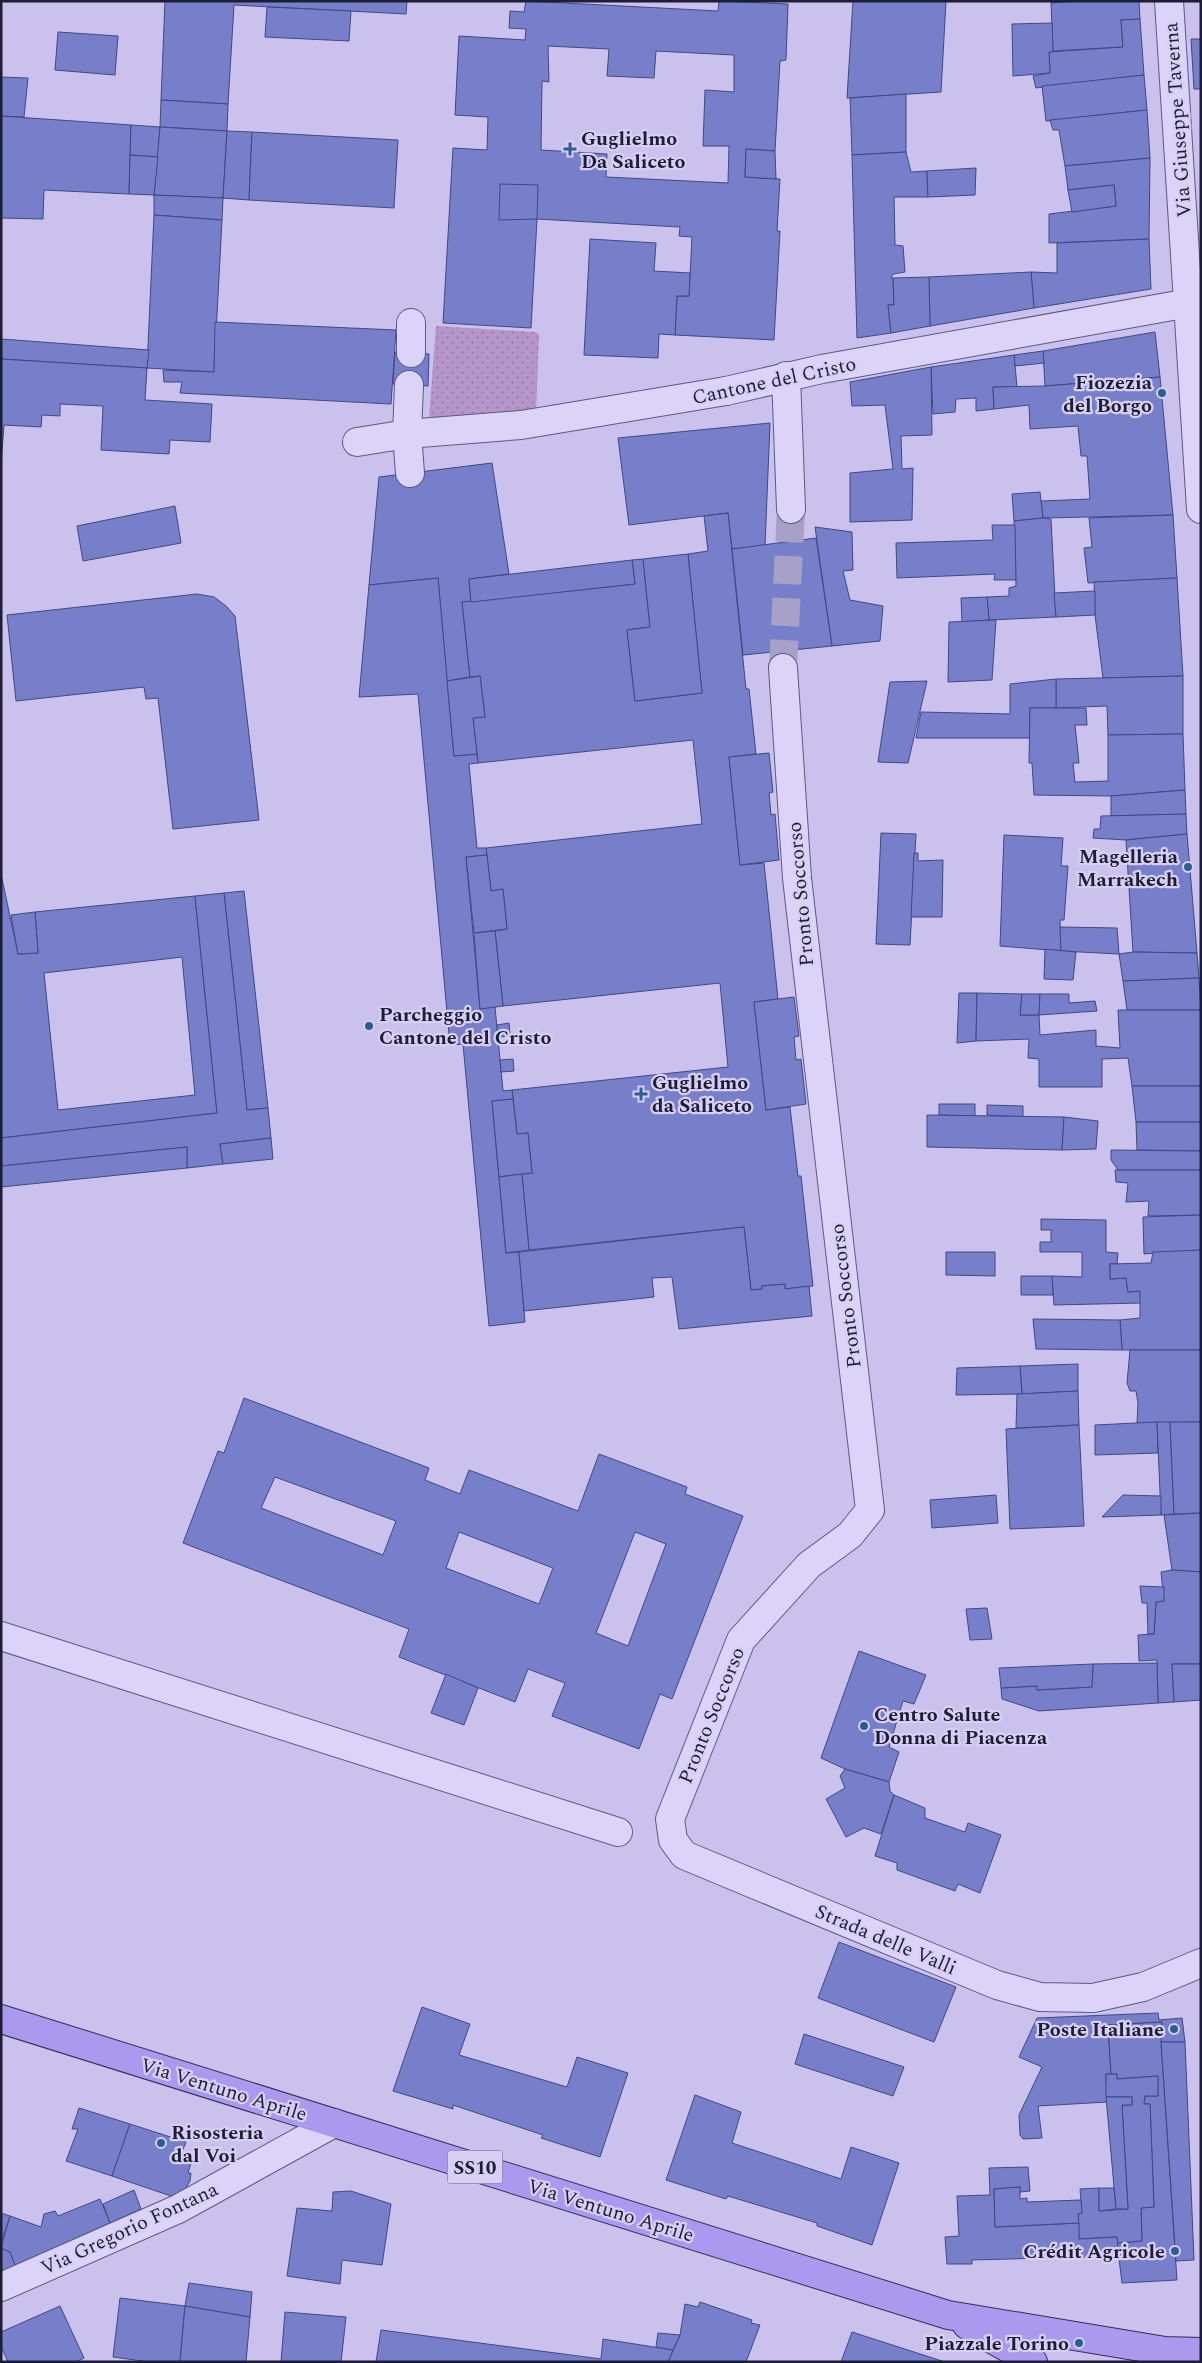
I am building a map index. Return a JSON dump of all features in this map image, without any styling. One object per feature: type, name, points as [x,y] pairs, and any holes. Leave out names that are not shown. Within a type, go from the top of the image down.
[{"type":"main road","name":"Via Ventuno Aprile","points":[[1,2019],[948,2314],[1165,2351],[1201,2352]]},
{"type":"main road","name":"SS10","points":[[948,2314],[1033,2361]]},
{"type":"street","name":"Via Giuseppe Taverna","points":[[1169,1],[1201,509]]},
{"type":"street","name":"Cantone del Cristo","points":[[357,442],[407,434],[521,425],[726,391],[786,376],[1189,303]]},
{"type":"street","points":[[411,323],[411,353]]},
{"type":"street","points":[[786,376],[791,509]]},
{"type":"street","points":[[409,385],[407,434],[410,473]]},
{"type":"street","name":"Pronto Soccorso","points":[[684,1855],[673,1840],[670,1819],[741,1640],[809,1565],[850,1535],[870,1510],[796,878],[783,668]]},
{"type":"street","points":[[1,1636],[618,1832]]},
{"type":"street","name":"Strada delle Valli","points":[[684,1855],[997,1985],[1040,1997],[1094,1998],[1143,1987],[1201,1963]]},
{"type":"street","name":"Via Gregorio Fontana","points":[[1,2287],[178,2209],[334,2123]]},
{"type":"shaded area","points":[[436,326],[536,332],[539,335],[536,415],[429,418]]},
{"type":"building","points":[[165,1],[407,1],[406,14],[234,5],[228,104],[161,100]]},
{"type":"building","points":[[526,1],[718,11],[719,1],[788,4],[786,60],[780,61],[775,151],[746,149],[745,177],[780,179],[777,231],[780,231],[774,340],[675,335],[677,296],[689,296],[692,237],[679,236],[680,227],[537,219],[531,328],[443,323],[453,148],[487,150],[488,117],[455,115],[459,36],[525,40],[526,29],[509,28],[510,11],[524,12]],"holes":[[[548,46],[609,49],[607,76],[654,78],[656,51],[734,55],[734,92],[705,90],[703,146],[729,146],[728,183],[606,177],[607,154],[541,150],[542,81],[549,82]]]},
{"type":"building","points":[[853,1],[946,1],[941,92],[847,98]]},
{"type":"building","points":[[1052,1],[1078,1],[1051,3]]},
{"type":"building","points":[[1139,1],[1140,19],[1121,20],[1123,47],[1053,51],[1051,3]]},
{"type":"building","points":[[267,7],[351,11],[349,41],[265,37]]},
{"type":"building","points":[[1140,19],[1144,75],[1036,88],[1033,76],[1050,73],[1049,52],[1123,47],[1121,20]]},
{"type":"building","points":[[1052,23],[1053,51],[1049,52],[1050,73],[1013,76],[1012,24]]},
{"type":"building","points":[[58,32],[118,36],[115,75],[55,70]]},
{"type":"building","points":[[1191,39],[1201,39],[1201,89],[1194,89]]},
{"type":"building","points":[[1144,75],[1147,110],[1046,121],[1042,86]]},
{"type":"building","points":[[1,77],[28,78],[24,117],[1,116]]},
{"type":"building","points":[[906,94],[906,152],[852,155],[850,98]]},
{"type":"building","points":[[161,100],[228,104],[227,131],[160,127]]},
{"type":"building","points":[[1147,110],[1150,158],[1065,166],[1059,130],[1053,130],[1050,120]]},
{"type":"building","points":[[1,116],[131,125],[129,194],[44,190],[43,219],[1,218]]},
{"type":"building","points":[[131,125],[160,127],[158,157],[130,155]]},
{"type":"building","points":[[160,127],[227,131],[223,198],[154,195]]},
{"type":"building","points":[[227,131],[252,132],[249,200],[223,198]]},
{"type":"building","points":[[252,132],[398,140],[394,208],[249,200]]},
{"type":"building","points":[[746,149],[775,151],[776,179],[745,177]]},
{"type":"building","points":[[906,152],[911,172],[927,171],[928,197],[894,197],[895,245],[903,246],[905,272],[893,274],[891,278],[893,278],[894,305],[888,305],[891,333],[857,338],[852,155]]},
{"type":"building","points":[[130,155],[158,157],[154,195],[129,194]]},
{"type":"building","points":[[1150,158],[1149,239],[1049,243],[1049,214],[1116,206],[1114,185],[1068,190],[1065,166]]},
{"type":"building","points":[[976,168],[975,195],[928,197],[927,171]]},
{"type":"building","points":[[500,184],[538,185],[537,219],[499,220]]},
{"type":"building","points":[[1114,185],[1116,206],[1072,212],[1068,190]]},
{"type":"building","points":[[154,195],[223,198],[222,220],[154,215]]},
{"type":"building","points":[[154,215],[222,220],[214,372],[147,368]]},
{"type":"building","points":[[590,239],[656,243],[654,271],[690,273],[689,296],[677,296],[675,335],[659,334],[658,358],[584,355]]},
{"type":"building","points":[[1149,239],[1151,289],[1034,308],[1031,272],[1057,273],[1057,243]]},
{"type":"building","points":[[1031,272],[1034,308],[930,326],[929,277]]},
{"type":"building","points":[[929,277],[930,326],[891,333],[888,305],[894,305],[893,278]]},
{"type":"building","points":[[215,322],[396,330],[391,404],[180,393],[182,382],[164,382],[163,370],[214,372]]},
{"type":"building","points":[[1155,332],[1160,377],[1045,386],[1043,351]]},
{"type":"building","points":[[1,339],[149,350],[147,368],[1,359]]},
{"type":"building","points":[[1043,351],[1044,363],[1015,366],[1014,355]]},
{"type":"building","points":[[395,352],[429,354],[428,386],[393,384]]},
{"type":"building","points":[[1014,355],[1017,387],[993,387],[994,409],[976,411],[976,398],[956,399],[955,412],[933,414],[931,367]]},
{"type":"building","points":[[1,359],[147,368],[145,400],[212,404],[210,442],[170,440],[169,454],[101,450],[103,406],[60,404],[60,416],[42,415],[41,427],[4,425],[1,465]]},
{"type":"building","points":[[931,367],[932,435],[901,436],[902,469],[913,468],[912,520],[850,522],[850,473],[893,469],[885,405],[852,406],[850,382]]},
{"type":"building","points":[[1160,377],[1173,515],[1043,518],[1041,501],[1090,499],[1087,456],[1081,456],[1078,426],[1030,429],[1029,405],[994,409],[993,387],[1045,386]]},
{"type":"building","points":[[770,423],[765,546],[732,549],[728,513],[629,525],[618,438]]},
{"type":"building","points":[[492,463],[509,574],[469,579],[471,602],[462,602],[470,677],[447,681],[438,578],[369,585],[379,477]]},
{"type":"building","points":[[1040,492],[1043,518],[1014,521],[1012,494]]},
{"type":"building","points":[[175,506],[181,543],[83,561],[77,526]]},
{"type":"building","points":[[728,513],[746,689],[749,689],[756,754],[729,757],[740,865],[764,863],[778,999],[754,1002],[766,1110],[790,1107],[798,1176],[801,1176],[813,1286],[785,1289],[785,1284],[762,1286],[762,1289],[751,1290],[744,1227],[529,1250],[522,1174],[532,1173],[528,1133],[517,1134],[512,1090],[728,1067],[720,983],[503,1006],[495,931],[507,929],[503,889],[491,891],[486,848],[702,824],[693,740],[478,763],[473,718],[485,717],[480,676],[470,677],[462,602],[635,584],[632,560],[643,559],[650,627],[627,630],[635,701],[702,693],[688,554],[708,551],[704,516]]},
{"type":"building","points":[[1173,515],[1177,578],[1088,583],[1084,548],[1092,547],[1089,518]]},
{"type":"building","points":[[1051,519],[1056,617],[989,620],[987,597],[1009,596],[1009,588],[1016,586],[1014,521]]},
{"type":"building","points":[[992,525],[1015,525],[1016,580],[994,580],[995,574],[897,578],[896,543],[993,540]]},
{"type":"building","points":[[815,527],[852,532],[853,570],[843,571],[850,600],[883,606],[880,641],[832,646]]},
{"type":"building","points":[[816,538],[832,646],[743,655],[732,549]]},
{"type":"building","points":[[688,554],[702,693],[635,701],[627,630],[650,627],[643,559]]},
{"type":"building","points":[[632,560],[635,584],[471,602],[469,579]]},
{"type":"building","points":[[438,578],[454,756],[477,754],[478,763],[469,764],[477,848],[486,848],[487,855],[466,857],[480,1009],[495,1007],[503,1091],[512,1090],[513,1099],[492,1101],[506,1253],[519,1252],[525,1322],[489,1326],[463,1044],[450,1045],[418,694],[359,697],[369,585]]},
{"type":"building","points":[[1177,578],[1183,676],[1103,678],[1095,615],[1094,582]]},
{"type":"building","points":[[1095,591],[1095,615],[1056,617],[1054,593]]},
{"type":"building","points":[[197,594],[214,597],[235,616],[259,820],[173,829],[158,698],[146,699],[144,687],[16,701],[7,615]]},
{"type":"building","points":[[987,597],[989,620],[962,622],[961,598]]},
{"type":"building","points":[[996,620],[992,680],[948,682],[949,622]]},
{"type":"building","points":[[480,676],[485,717],[473,718],[477,754],[454,756],[447,681]]},
{"type":"building","points":[[1183,676],[1183,734],[1108,735],[1107,706],[1056,708],[1056,679]]},
{"type":"building","points":[[1056,679],[1056,708],[1030,708],[1030,738],[916,738],[921,712],[1010,714],[1010,684]]},
{"type":"building","points":[[927,681],[908,763],[878,762],[890,682]]},
{"type":"building","points":[[1030,708],[1086,708],[1087,725],[1075,725],[1079,763],[1073,763],[1075,782],[1108,781],[1108,735],[1183,734],[1185,790],[1111,796],[1034,795],[1032,763],[1029,763]]},
{"type":"building","points":[[769,753],[773,792],[769,793],[771,815],[775,814],[779,860],[740,865],[729,757]]},
{"type":"building","points":[[1185,790],[1186,814],[1111,816],[1111,796]]},
{"type":"building","points":[[1186,814],[1187,834],[1126,840],[1093,838],[1094,829],[1100,829],[1101,816]]},
{"type":"building","points":[[881,833],[916,834],[910,945],[876,944]]},
{"type":"building","points":[[1187,834],[1197,953],[1133,952],[1126,840]]},
{"type":"building","points":[[1004,835],[1063,838],[1061,866],[1068,866],[1064,920],[1060,920],[1061,951],[1000,946]]},
{"type":"building","points":[[914,853],[918,853],[918,861],[943,860],[942,917],[911,917]]},
{"type":"building","points":[[487,855],[491,891],[503,889],[507,929],[474,933],[466,857]]},
{"type":"building","points":[[1,874],[18,954],[38,953],[35,912],[195,896],[217,1113],[1,1138]],"holes":[[[182,957],[195,1095],[58,1110],[44,973]]]},
{"type":"building","points":[[244,891],[268,1108],[247,1110],[224,893]]},
{"type":"building","points":[[224,893],[247,1110],[268,1108],[271,1138],[220,1144],[223,1164],[187,1168],[187,1147],[1,1166],[1,1138],[217,1113],[195,896]]},
{"type":"building","points":[[35,912],[38,953],[18,954],[11,915]]},
{"type":"building","points":[[1060,927],[1117,928],[1119,954],[1061,951]]},
{"type":"building","points":[[495,931],[503,1006],[480,1009],[474,933]]},
{"type":"building","points":[[1045,949],[1076,952],[1073,980],[1044,979]]},
{"type":"building","points":[[1133,952],[1197,953],[1199,978],[1123,981],[1119,954]]},
{"type":"building","points":[[1199,978],[1201,1010],[1127,1010],[1123,981]]},
{"type":"building","points":[[959,993],[977,993],[976,1041],[957,1043]]},
{"type":"building","points":[[977,993],[1022,994],[1020,1015],[1039,1015],[1040,1035],[1096,1030],[1096,1046],[1120,1048],[1118,1010],[1201,1010],[1201,1086],[1132,1086],[1128,1058],[1102,1059],[1102,1087],[1039,1087],[1039,1059],[1028,1058],[1029,1039],[976,1041]]},
{"type":"building","points":[[1022,994],[1040,994],[1039,1015],[1020,1015]]},
{"type":"building","points":[[1040,994],[1069,994],[1069,1003],[1095,1001],[1097,1011],[1039,1015]]},
{"type":"building","points":[[794,997],[799,1036],[794,1037],[796,1060],[801,1059],[806,1104],[766,1110],[754,1002]]},
{"type":"building","points":[[509,1023],[510,1036],[498,1037],[497,1025]]},
{"type":"building","points":[[513,1059],[514,1071],[501,1072],[500,1060]]},
{"type":"building","points":[[1132,1086],[1201,1086],[1201,1122],[1136,1122]]},
{"type":"building","points":[[513,1099],[517,1134],[528,1133],[532,1173],[499,1177],[492,1101]]},
{"type":"building","points":[[939,1104],[975,1104],[975,1116],[939,1115]]},
{"type":"building","points":[[987,1105],[1023,1106],[1023,1117],[987,1115]]},
{"type":"building","points":[[927,1115],[1064,1117],[1062,1150],[927,1147]]},
{"type":"building","points":[[1064,1117],[1098,1121],[1096,1149],[1062,1150]]},
{"type":"building","points":[[1136,1122],[1201,1122],[1201,1151],[1137,1150]]},
{"type":"building","points":[[271,1138],[273,1159],[223,1164],[220,1144]]},
{"type":"building","points":[[187,1147],[187,1168],[1,1187],[1,1166]]},
{"type":"building","points":[[1111,1150],[1201,1151],[1201,1170],[1118,1170],[1111,1160]]},
{"type":"building","points":[[1115,1170],[1201,1170],[1201,1215],[1148,1216],[1149,1201],[1126,1202],[1128,1183],[1116,1182]]},
{"type":"building","points":[[522,1174],[529,1250],[506,1253],[499,1177]]},
{"type":"building","points":[[1201,1215],[1201,1250],[1144,1254],[1143,1217]]},
{"type":"building","points":[[1041,1219],[1106,1220],[1106,1252],[1118,1253],[1117,1264],[1110,1264],[1110,1279],[1126,1278],[1128,1292],[1140,1291],[1141,1303],[1054,1305],[1052,1276],[1082,1277],[1082,1252],[1040,1252],[1040,1242],[1051,1242],[1051,1230],[1041,1230]]},
{"type":"building","points":[[744,1227],[751,1290],[762,1289],[762,1286],[785,1284],[785,1289],[809,1286],[812,1316],[679,1329],[672,1277],[652,1278],[654,1297],[524,1311],[519,1252]]},
{"type":"building","points":[[1201,1250],[1201,1350],[1122,1350],[1120,1320],[1140,1318],[1140,1291],[1128,1292],[1126,1278],[1110,1279],[1110,1264],[1151,1263],[1153,1252]]},
{"type":"building","points":[[946,1252],[995,1252],[995,1276],[946,1275]]},
{"type":"building","points":[[1021,1276],[1052,1276],[1053,1295],[1021,1295]]},
{"type":"building","points":[[1033,1319],[1120,1320],[1122,1350],[1036,1349]]},
{"type":"building","points":[[1130,1350],[1201,1350],[1201,1422],[1137,1423],[1138,1403],[1136,1391],[1130,1391],[1127,1383]]},
{"type":"building","points":[[1078,1364],[1078,1391],[1022,1394],[1020,1366]]},
{"type":"building","points":[[1020,1366],[1022,1394],[956,1395],[957,1368]]},
{"type":"building","points":[[1078,1391],[1079,1425],[1016,1428],[1017,1394]]},
{"type":"building","points":[[244,1398],[429,1468],[425,1480],[460,1494],[469,1470],[578,1511],[599,1454],[687,1487],[685,1494],[743,1516],[672,1699],[660,1694],[639,1749],[552,1716],[565,1683],[528,1669],[515,1702],[399,1657],[409,1629],[183,1543],[218,1451],[224,1453]],"holes":[[[275,1477],[396,1521],[383,1555],[261,1508]],[[459,1532],[553,1568],[539,1604],[446,1568]],[[635,1532],[666,1544],[628,1646],[596,1633]]]},
{"type":"building","points":[[1157,1422],[1158,1453],[1095,1455],[1095,1425]]},
{"type":"building","points":[[1157,1422],[1170,1422],[1174,1514],[1161,1515]]},
{"type":"building","points":[[1170,1422],[1201,1422],[1201,1513],[1174,1514]]},
{"type":"building","points":[[1079,1425],[1084,1526],[1010,1529],[1006,1429]]},
{"type":"building","points":[[996,1495],[998,1523],[932,1528],[930,1500]]},
{"type":"building","points":[[1123,1495],[1161,1496],[1161,1515],[1102,1517]]},
{"type":"building","points":[[1201,1513],[1201,1572],[1172,1570],[1164,1515]]},
{"type":"building","points":[[1172,1570],[1201,1572],[1201,1664],[1172,1664],[1174,1702],[1158,1703],[1157,1660],[1139,1661],[1138,1635],[1154,1634],[1156,1602],[1164,1601],[1161,1572]]},
{"type":"building","points":[[1140,1586],[1164,1587],[1164,1601],[1156,1602],[1154,1634],[1148,1634],[1147,1603],[1142,1603]]},
{"type":"building","points":[[987,1608],[992,1639],[970,1640],[966,1609]]},
{"type":"building","name":"Centro Salute Donna di Piacenza","points":[[859,1651],[926,1675],[914,1704],[903,1701],[889,1747],[899,1752],[889,1782],[845,1769],[821,1758]]},
{"type":"building","points":[[1157,1663],[1158,1703],[1039,1711],[1002,1699],[1001,1688],[1037,1686],[1037,1690],[1092,1687],[1093,1664]]},
{"type":"building","points":[[1093,1664],[1092,1687],[1037,1690],[1037,1686],[1001,1688],[999,1668]]},
{"type":"building","points":[[1172,1664],[1201,1664],[1201,1700],[1174,1702]]},
{"type":"building","points":[[446,1674],[478,1688],[464,1725],[431,1713]]},
{"type":"building","name":"Centro Salute Donna di Piacenza","points":[[845,1769],[889,1782],[890,1791],[894,1795],[881,1834],[864,1828],[846,1837],[826,1799],[845,1788],[840,1776]]},
{"type":"building","name":"Centro Salute Donna di Piacenza","points":[[894,1795],[925,1808],[925,1818],[965,1832],[968,1823],[1001,1835],[980,1893],[958,1884],[955,1891],[897,1870],[897,1863],[875,1856]]},
{"type":"building","points":[[839,1942],[956,1987],[934,2042],[818,1998]]},
{"type":"building","points":[[422,2007],[470,2024],[459,2055],[567,2087],[577,2057],[628,2073],[600,2157],[541,2138],[543,2135],[453,2105],[453,2109],[393,2091]]},
{"type":"building","points":[[1158,2013],[1159,2020],[1182,2018],[1185,2042],[1161,2042],[1162,2022],[1108,2025],[1111,2074],[1106,2074],[1107,2102],[1038,2106],[1042,2138],[1023,2139],[1020,2135],[1019,2115],[1042,2067],[1019,2057],[1037,2018]]},
{"type":"building","points":[[1162,2022],[1161,2042],[1177,2280],[1122,2283],[1117,2243],[1142,2241],[1141,2208],[1154,2207],[1150,2104],[1144,2104],[1145,2096],[1158,2096],[1158,2076],[1117,2079],[1117,2074],[1111,2074],[1108,2025]]},
{"type":"building","points":[[804,2034],[904,2067],[893,2096],[795,2064]]},
{"type":"building","points":[[1161,2042],[1185,2042],[1194,2260],[1176,2261]]},
{"type":"building","points":[[1106,2074],[1117,2074],[1117,2079],[1158,2076],[1158,2096],[1145,2096],[1144,2104],[1150,2104],[1154,2207],[1141,2208],[1142,2241],[1117,2243],[1117,2237],[1079,2239],[1078,2214],[1082,2213],[1080,2189],[1099,2188],[1099,2211],[1128,2209],[1122,2105],[1132,2105],[1132,2097],[1106,2097]]},
{"type":"building","points":[[695,2095],[741,2112],[732,2143],[841,2179],[851,2147],[899,2163],[872,2245],[817,2226],[817,2223],[728,2196],[726,2199],[666,2180]]},
{"type":"building","points":[[1106,2097],[1132,2097],[1132,2105],[1122,2105],[1128,2209],[1116,2209]]},
{"type":"building","points":[[79,2108],[130,2124],[112,2176],[66,2161],[78,2129],[72,2129]]},
{"type":"building","points":[[130,2124],[186,2142],[181,2154],[193,2156],[188,2173],[191,2173],[190,2181],[184,2191],[171,2196],[112,2176]]},
{"type":"building","points":[[1028,2167],[1030,2191],[1020,2192],[1020,2187],[994,2189],[995,2227],[1079,2223],[1079,2239],[1117,2237],[1119,2256],[972,2260],[972,2264],[947,2264],[945,2237],[959,2236],[957,2196],[990,2195],[989,2168]]},
{"type":"building","points":[[1020,2187],[1020,2199],[1027,2198],[1027,2202],[1081,2200],[1082,2213],[1078,2214],[1079,2223],[995,2227],[994,2189]]},
{"type":"building","points":[[1099,2188],[1114,2188],[1116,2209],[1099,2211]]},
{"type":"building","points":[[134,2190],[141,2209],[110,2223],[103,2204]]},
{"type":"building","points":[[351,2191],[391,2204],[382,2265],[342,2260],[340,2284],[287,2276],[297,2208],[332,2211],[333,2192]]},
{"type":"building","points":[[100,2199],[110,2223],[15,2266],[10,2252],[1,2248],[10,2216],[41,2227],[44,2214],[55,2211],[58,2216]]},
{"type":"building","points":[[1,2213],[10,2216],[1,2243]]},
{"type":"building","points":[[1,2248],[10,2252],[15,2266],[1,2272]]},
{"type":"building","points":[[189,2283],[252,2292],[250,2317],[185,2306]]},
{"type":"building","points":[[120,2298],[185,2306],[180,2362],[150,2362],[113,2357]]},
{"type":"building","points":[[700,2302],[752,2320],[751,2323],[760,2325],[746,2362],[668,2362],[680,2335],[685,2304],[698,2307]]},
{"type":"building","points":[[60,2306],[84,2358],[76,2362],[8,2362],[1,2346],[1,2332]]},
{"type":"building","points":[[185,2306],[250,2317],[246,2362],[180,2362]]},
{"type":"building","points":[[285,2312],[346,2317],[341,2362],[281,2362]]},
{"type":"building","points":[[381,2330],[601,2359],[603,2339],[673,2350],[668,2362],[376,2362]]},
{"type":"building","points":[[852,2332],[945,2362],[841,2362]]},
{"type":"building","points":[[658,2333],[680,2335],[673,2350],[656,2347]]},
{"type":"tunnel","points":[[783,668],[791,509]]},
{"type":"place","name":"Guglielmo Da Saliceto","points":[[570,149]]},
{"type":"place","name":"Fiozezia del Borgo","points":[[1162,393]]},
{"type":"place","name":"Magelleria Marrakech","points":[[1188,867]]},
{"type":"place","name":"Parcheggio Cantone del Cristo","points":[[369,1026]]},
{"type":"place","name":"Guglielmo da Saliceto","points":[[641,1094]]},
{"type":"place","name":"Centro Salute Donna di Piacenza","points":[[864,1726]]},
{"type":"place","name":"Poste Italiane","points":[[1174,2029]]},
{"type":"place","name":"Risosteria dal Voi","points":[[161,2143]]},
{"type":"place","name":"Crédit Agricole","points":[[1175,2251]]},
{"type":"place","name":"Piazzale Torino","points":[[1079,2343]]}]
